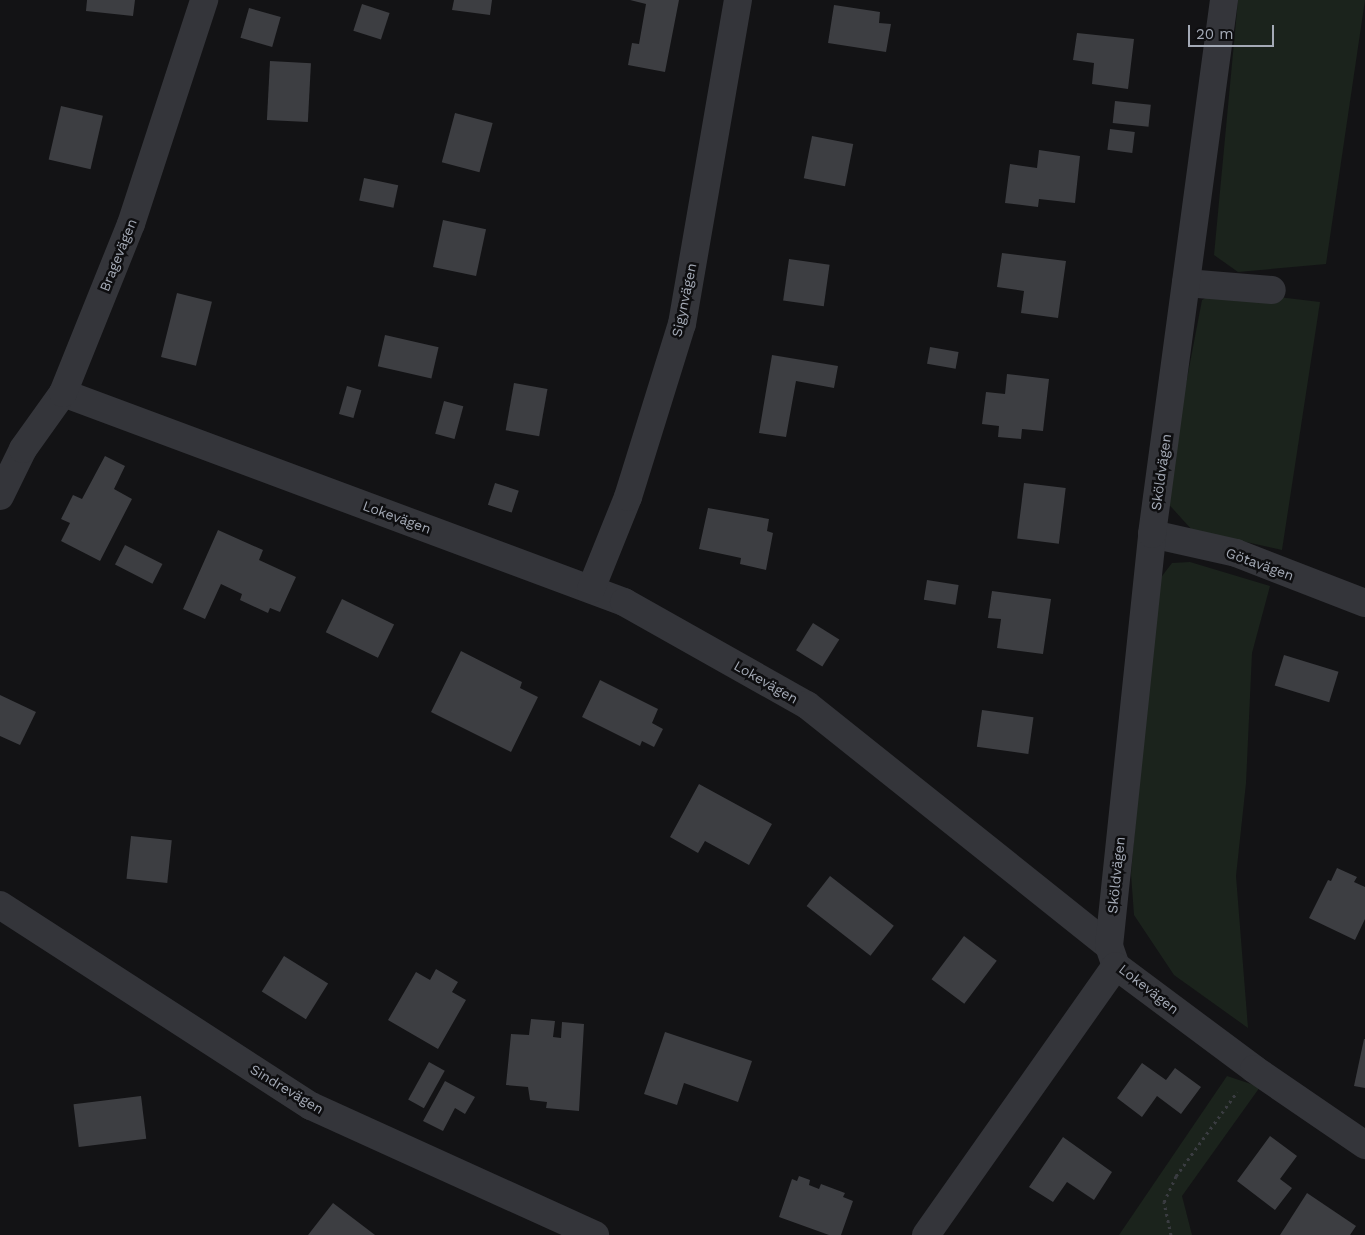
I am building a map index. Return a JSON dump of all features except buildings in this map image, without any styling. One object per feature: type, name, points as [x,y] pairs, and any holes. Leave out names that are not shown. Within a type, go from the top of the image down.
[{"type":"street","name":"Bragevägen","points":[[0,496],[11,447],[62,393],[131,224],[204,0]]},
{"type":"street","name":"Sigynvägen","points":[[591,589],[628,497],[682,324],[738,0]]},
{"type":"street","name":"Sköldvägen","points":[[926,1235],[1112,956],[1152,534],[1224,0]]},
{"type":"street","points":[[1186,283],[1272,290]]},
{"type":"street","name":"Lokevägen","points":[[62,393],[624,602],[807,706],[1112,956],[1254,1069],[1365,1145]]},
{"type":"street","name":"Götavägen","points":[[1152,534],[1236,553],[1365,603]]},
{"type":"street","name":"Sindrevägen","points":[[0,904],[311,1106],[595,1235]]},
{"type":"path","points":[[1171,1235],[1164,1202],[1176,1176],[1254,1069]]},
{"type":"shaded area","points":[[1238,0],[1365,0],[1326,264],[1238,272],[1214,255]]},
{"type":"shaded area","points":[[1220,290],[1320,302],[1282,550],[1192,530],[1164,499],[1202,300]]},
{"type":"shaded area","points":[[1190,562],[1270,586],[1252,653],[1246,783],[1236,876],[1248,1028],[1174,975],[1134,915],[1131,874],[1156,584],[1172,563]]},
{"type":"shaded area","points":[[1227,1076],[1260,1087],[1182,1196],[1192,1235],[1119,1235]]}]
